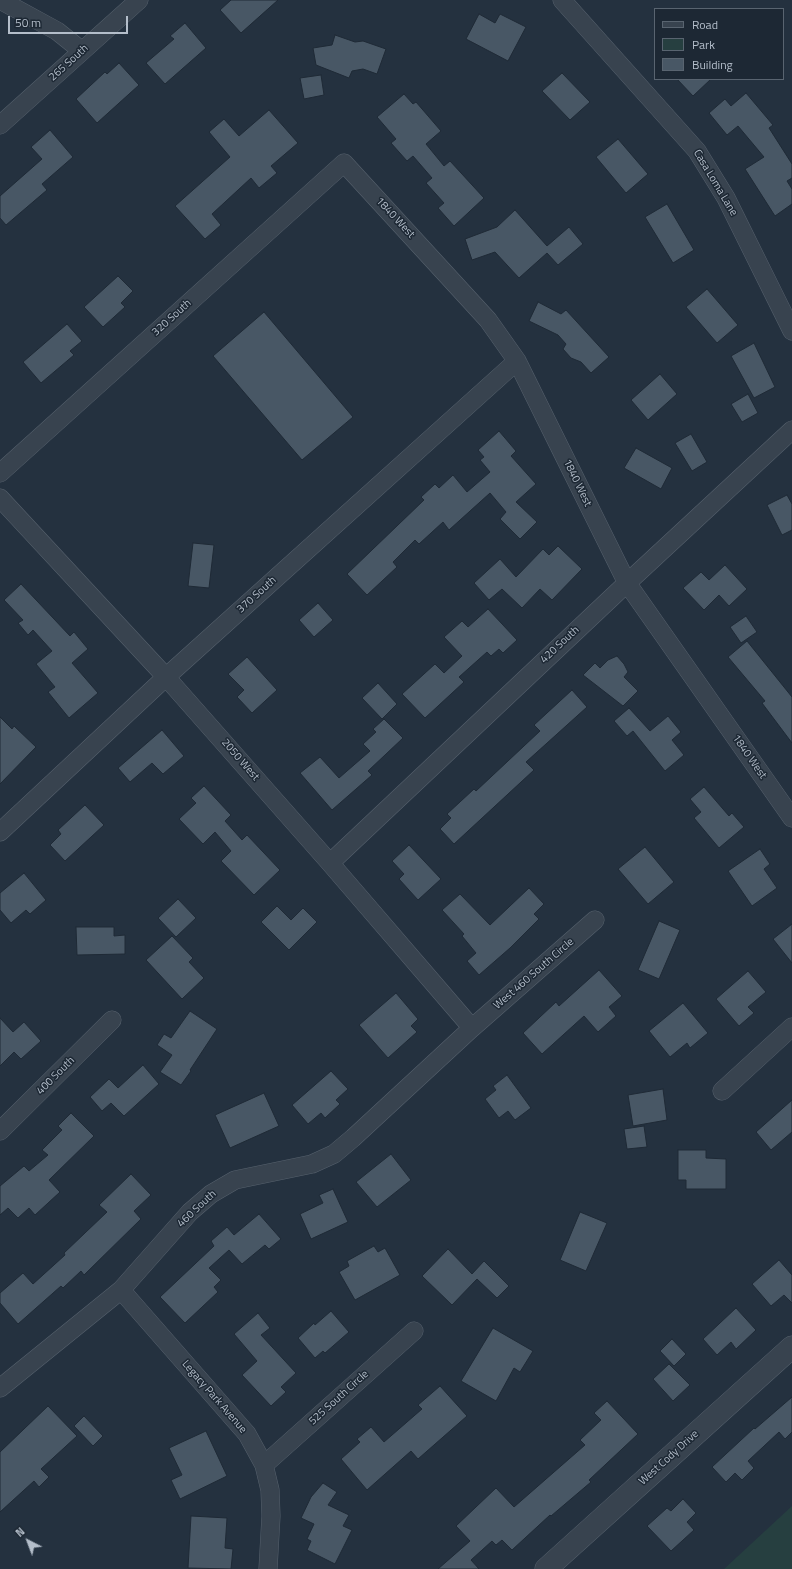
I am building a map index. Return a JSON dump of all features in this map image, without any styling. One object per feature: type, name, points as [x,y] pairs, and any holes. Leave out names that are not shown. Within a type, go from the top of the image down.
[{"type":"street","points":[[0,0],[57,31],[82,51]]},
{"type":"street","name":"265 South","points":[[0,125],[139,0]]},
{"type":"street","name":"Casa Loma Lane","points":[[562,0],[697,151],[726,198],[792,331]]},
{"type":"street","name":"1840 West","points":[[344,163],[488,320],[517,361],[627,583],[792,818]]},
{"type":"street","name":"320 South","points":[[0,473],[344,163]]},
{"type":"street","name":"370 South","points":[[0,832],[166,677],[517,361]]},
{"type":"street","name":"420 South","points":[[330,863],[792,430]]},
{"type":"street","name":"2050 West","points":[[0,498],[166,677],[330,863],[472,1028]]},
{"type":"street","name":"West 460 South Circle","points":[[472,1028],[595,920]]},
{"type":"street","name":"400 South","points":[[0,1131],[112,1020]]},
{"type":"street","points":[[722,1091],[792,1027]]},
{"type":"street","name":"460 South","points":[[0,1388],[121,1290],[190,1212],[211,1194],[235,1180],[312,1164],[334,1154],[472,1028]]},
{"type":"street","name":"Legacy Park Avenue","points":[[121,1290],[247,1434],[264,1465],[270,1490],[271,1516],[268,1569]]},
{"type":"street","name":"525 South Circle","points":[[264,1465],[414,1331]]},
{"type":"street","name":"West Cody Drive","points":[[546,1569],[792,1347]]},
{"type":"green space","points":[[792,1506],[792,1569],[724,1569]]},
{"type":"building","points":[[231,0],[278,0],[241,33],[220,10]]},
{"type":"building","points":[[479,14],[495,23],[500,14],[526,27],[508,61],[466,39]]},
{"type":"building","points":[[185,23],[206,48],[165,84],[146,63],[174,39],[170,36]]},
{"type":"building","points":[[335,35],[355,42],[363,41],[386,49],[377,74],[363,69],[352,71],[349,78],[316,65],[313,48],[332,45]]},
{"type":"building","points":[[119,63],[139,85],[97,123],[76,99],[105,72],[107,74]]},
{"type":"building","points":[[562,73],[590,102],[570,120],[542,91]]},
{"type":"building","points":[[321,75],[324,95],[304,99],[300,78]]},
{"type":"building","points":[[678,80],[710,80],[693,96]]},
{"type":"building","points":[[746,93],[773,125],[769,128],[792,164],[792,178],[787,181],[792,189],[792,204],[775,216],[745,169],[764,157],[738,126],[727,135],[709,113],[725,99],[731,106]]},
{"type":"building","points":[[404,94],[413,104],[416,102],[441,131],[426,144],[444,166],[450,161],[484,198],[454,226],[438,208],[444,203],[426,183],[432,178],[413,156],[407,161],[391,143],[396,139],[377,117]]},
{"type":"building","points":[[269,110],[298,143],[271,166],[277,173],[259,188],[251,178],[212,214],[221,225],[205,239],[175,206],[230,157],[209,132],[224,119],[239,136]]},
{"type":"building","points":[[50,130],[73,157],[42,184],[47,190],[6,225],[0,218],[0,196],[42,159],[31,147]]},
{"type":"building","points":[[618,139],[648,174],[626,193],[596,157]]},
{"type":"building","points":[[667,204],[694,250],[673,263],[645,217]]},
{"type":"building","points":[[515,210],[547,246],[569,227],[583,244],[558,265],[547,253],[519,278],[495,252],[472,260],[465,239],[497,227]]},
{"type":"building","points":[[118,276],[133,291],[121,303],[125,307],[103,327],[84,307]]},
{"type":"building","points":[[707,289],[738,325],[717,343],[686,307]]},
{"type":"building","points":[[538,302],[561,314],[566,310],[609,357],[591,373],[581,362],[571,358],[563,349],[566,344],[558,335],[529,321]]},
{"type":"building","points":[[264,312],[353,417],[302,460],[213,356]]},
{"type":"building","points":[[67,324],[82,341],[70,351],[74,355],[41,383],[23,362]]},
{"type":"building","points":[[754,343],[775,387],[754,398],[731,356]]},
{"type":"building","points":[[660,374],[677,394],[648,420],[631,400]]},
{"type":"building","points":[[748,394],[758,413],[742,422],[731,404]]},
{"type":"building","points":[[499,431],[516,451],[511,456],[536,484],[516,502],[537,522],[520,539],[500,519],[506,512],[490,493],[449,530],[443,522],[419,544],[415,540],[393,562],[397,567],[367,595],[347,574],[424,500],[421,497],[435,484],[439,488],[453,475],[467,492],[490,472],[480,460],[484,457],[478,450]]},
{"type":"building","points":[[691,434],[707,462],[692,471],[675,443]]},
{"type":"building","points":[[636,448],[672,468],[661,489],[624,468]]},
{"type":"building","points":[[787,495],[792,504],[792,530],[782,535],[767,505]]},
{"type":"building","points":[[193,543],[214,545],[209,588],[188,586]]},
{"type":"building","points":[[558,546],[582,569],[552,600],[540,589],[522,608],[502,589],[489,600],[474,583],[500,559],[516,577],[543,549],[549,555]]},
{"type":"building","points":[[725,565],[747,589],[729,606],[719,595],[704,610],[683,588],[701,572],[709,580]]},
{"type":"building","points":[[21,584],[70,636],[74,632],[88,649],[72,663],[98,693],[69,718],[48,692],[55,687],[36,664],[52,651],[33,630],[28,635],[18,623],[23,620],[4,600]]},
{"type":"building","points":[[318,603],[333,620],[314,637],[299,620]]},
{"type":"building","points":[[488,609],[517,640],[503,653],[499,649],[491,656],[487,652],[459,677],[464,682],[425,718],[402,694],[435,664],[444,673],[462,656],[444,637],[462,621],[468,627]]},
{"type":"building","points":[[746,616],[757,632],[741,643],[730,627]]},
{"type":"building","points":[[747,641],[792,697],[792,743],[762,703],[765,701],[728,657]]},
{"type":"building","points":[[617,656],[624,664],[628,672],[624,677],[638,691],[623,706],[583,675],[595,663],[600,668],[608,660]]},
{"type":"building","points":[[247,657],[277,690],[252,713],[237,697],[244,690],[228,674]]},
{"type":"building","points":[[378,683],[397,704],[382,719],[362,698]]},
{"type":"building","points":[[572,690],[587,707],[526,762],[534,770],[454,844],[440,829],[451,818],[447,814],[474,789],[476,791],[540,731],[534,725]]},
{"type":"building","points":[[629,708],[650,731],[668,716],[681,732],[672,740],[684,755],[665,771],[633,731],[627,736],[614,721]]},
{"type":"building","points":[[0,717],[12,729],[14,726],[36,747],[0,784]]},
{"type":"building","points":[[384,719],[403,738],[368,771],[372,775],[332,810],[300,773],[320,757],[339,778],[370,751],[363,744],[376,732],[373,729]]},
{"type":"building","points":[[162,730],[184,756],[163,774],[152,763],[130,782],[118,768]]},
{"type":"building","points":[[204,786],[231,815],[225,821],[242,840],[247,835],[280,870],[254,895],[221,861],[231,851],[215,832],[203,844],[179,819],[196,803],[191,798]]},
{"type":"building","points":[[704,787],[729,816],[732,813],[744,827],[719,848],[694,818],[701,812],[690,799]]},
{"type":"building","points":[[85,805],[104,825],[65,861],[50,845],[61,834],[58,830]]},
{"type":"building","points":[[409,845],[441,879],[418,900],[399,879],[404,874],[392,861]]},
{"type":"building","points":[[645,847],[674,882],[648,904],[618,869]]},
{"type":"building","points":[[760,849],[770,864],[764,869],[777,888],[752,906],[728,871]]},
{"type":"building","points":[[24,873],[46,900],[30,914],[26,910],[11,923],[0,910],[0,893]]},
{"type":"building","points":[[529,888],[544,904],[534,914],[539,919],[510,948],[479,975],[467,961],[476,953],[462,936],[464,934],[442,910],[460,894],[490,925]]},
{"type":"building","points":[[178,899],[196,918],[176,937],[158,918]]},
{"type":"building","points":[[277,906],[291,920],[303,908],[317,922],[289,950],[261,922]]},
{"type":"building","points":[[659,921],[680,930],[659,979],[638,970]]},
{"type":"building","points":[[792,924],[792,963],[773,939]]},
{"type":"building","points":[[76,927],[114,927],[114,936],[125,935],[125,954],[77,955]]},
{"type":"building","points":[[172,936],[193,958],[189,962],[204,978],[182,999],[146,960]]},
{"type":"building","points":[[599,970],[622,996],[609,1007],[616,1016],[598,1032],[584,1016],[542,1054],[523,1033],[556,1002],[559,1006]]},
{"type":"building","points":[[748,971],[766,992],[748,1007],[754,1013],[739,1026],[716,999]]},
{"type":"building","points":[[396,993],[418,1019],[411,1026],[417,1032],[388,1058],[359,1025]]},
{"type":"building","points":[[683,1003],[708,1033],[690,1048],[687,1043],[670,1057],[649,1031]]},
{"type":"building","points":[[190,1011],[217,1029],[181,1085],[160,1072],[172,1055],[157,1045],[164,1034],[171,1038]]},
{"type":"building","points":[[0,1018],[13,1032],[24,1022],[41,1041],[21,1059],[14,1052],[0,1066]]},
{"type":"building","points":[[143,1065],[159,1084],[124,1116],[111,1103],[102,1111],[90,1097],[109,1079],[118,1088]]},
{"type":"building","points":[[331,1071],[348,1089],[336,1100],[340,1104],[325,1118],[321,1113],[308,1124],[292,1105]]},
{"type":"building","points":[[507,1075],[531,1108],[515,1120],[508,1111],[499,1118],[485,1099],[496,1090],[493,1086]]},
{"type":"building","points":[[663,1089],[667,1120],[633,1126],[628,1095]]},
{"type":"building","points":[[264,1093],[279,1126],[230,1148],[215,1115]]},
{"type":"building","points":[[792,1100],[792,1132],[771,1150],[756,1132]]},
{"type":"building","points":[[71,1113],[94,1136],[49,1180],[60,1192],[35,1215],[29,1208],[18,1218],[8,1208],[0,1215],[0,1186],[24,1166],[29,1171],[48,1155],[42,1150],[62,1130],[58,1126]]},
{"type":"building","points":[[644,1126],[647,1147],[627,1149],[624,1129]]},
{"type":"building","points":[[678,1150],[706,1150],[706,1158],[726,1159],[726,1189],[686,1189],[686,1180],[678,1180]]},
{"type":"building","points":[[391,1154],[411,1180],[377,1207],[356,1182]]},
{"type":"building","points":[[131,1174],[151,1195],[134,1211],[141,1219],[84,1275],[81,1271],[63,1288],[61,1286],[18,1324],[0,1303],[0,1293],[23,1273],[33,1284],[65,1255],[64,1253],[107,1212],[99,1205]]},
{"type":"building","points":[[333,1189],[348,1222],[311,1239],[300,1214],[323,1203],[319,1195]]},
{"type":"building","points":[[580,1212],[607,1223],[586,1271],[560,1260]]},
{"type":"building","points":[[259,1214],[281,1239],[269,1249],[265,1245],[242,1264],[229,1250],[209,1268],[221,1280],[214,1287],[218,1292],[185,1323],[160,1297],[214,1246],[211,1241],[227,1227],[234,1235]]},
{"type":"building","points":[[374,1246],[378,1252],[385,1248],[400,1275],[355,1300],[339,1272],[349,1266],[347,1261]]},
{"type":"building","points":[[448,1249],[472,1274],[484,1261],[509,1286],[497,1298],[477,1279],[452,1305],[422,1276]]},
{"type":"building","points":[[779,1260],[792,1275],[792,1303],[784,1295],[771,1306],[752,1284]]},
{"type":"building","points":[[736,1308],[756,1330],[736,1349],[731,1342],[717,1355],[703,1339]]},
{"type":"building","points":[[331,1311],[349,1332],[325,1353],[323,1351],[315,1358],[298,1338],[314,1323],[315,1325]]},
{"type":"building","points":[[258,1313],[270,1328],[261,1335],[296,1373],[281,1387],[286,1392],[271,1406],[242,1375],[257,1361],[234,1334]]},
{"type":"building","points":[[493,1328],[533,1351],[520,1372],[514,1368],[496,1401],[461,1381]]},
{"type":"building","points":[[672,1339],[686,1354],[674,1366],[660,1351]]},
{"type":"building","points":[[669,1364],[690,1385],[673,1401],[653,1379]]},
{"type":"building","points":[[440,1386],[467,1416],[418,1459],[411,1451],[367,1490],[341,1459],[360,1442],[357,1439],[371,1427],[384,1442],[422,1409],[418,1405]]},
{"type":"building","points":[[792,1397],[792,1432],[785,1439],[779,1432],[748,1461],[754,1468],[742,1480],[735,1473],[726,1482],[712,1467],[754,1428],[755,1429]]},
{"type":"building","points":[[607,1401],[638,1434],[589,1480],[591,1482],[551,1516],[550,1515],[512,1550],[502,1540],[496,1545],[492,1541],[471,1560],[479,1569],[438,1569],[470,1541],[456,1526],[496,1488],[514,1507],[585,1445],[580,1440],[601,1420],[594,1413]]},
{"type":"building","points":[[48,1406],[77,1436],[41,1469],[49,1477],[39,1487],[34,1481],[0,1512],[0,1452]]},
{"type":"building","points":[[84,1416],[103,1436],[93,1446],[74,1426]]},
{"type":"building","points":[[206,1431],[227,1476],[180,1499],[171,1480],[182,1475],[169,1448]]},
{"type":"building","points":[[323,1483],[337,1492],[328,1505],[349,1515],[343,1526],[352,1530],[335,1564],[307,1550],[311,1541],[307,1539],[314,1524],[301,1518],[311,1497]]},
{"type":"building","points":[[683,1499],[696,1513],[687,1522],[694,1530],[671,1551],[647,1526],[667,1508],[671,1511]]},
{"type":"building","points":[[191,1516],[227,1518],[225,1548],[233,1549],[231,1569],[188,1568]]}]
